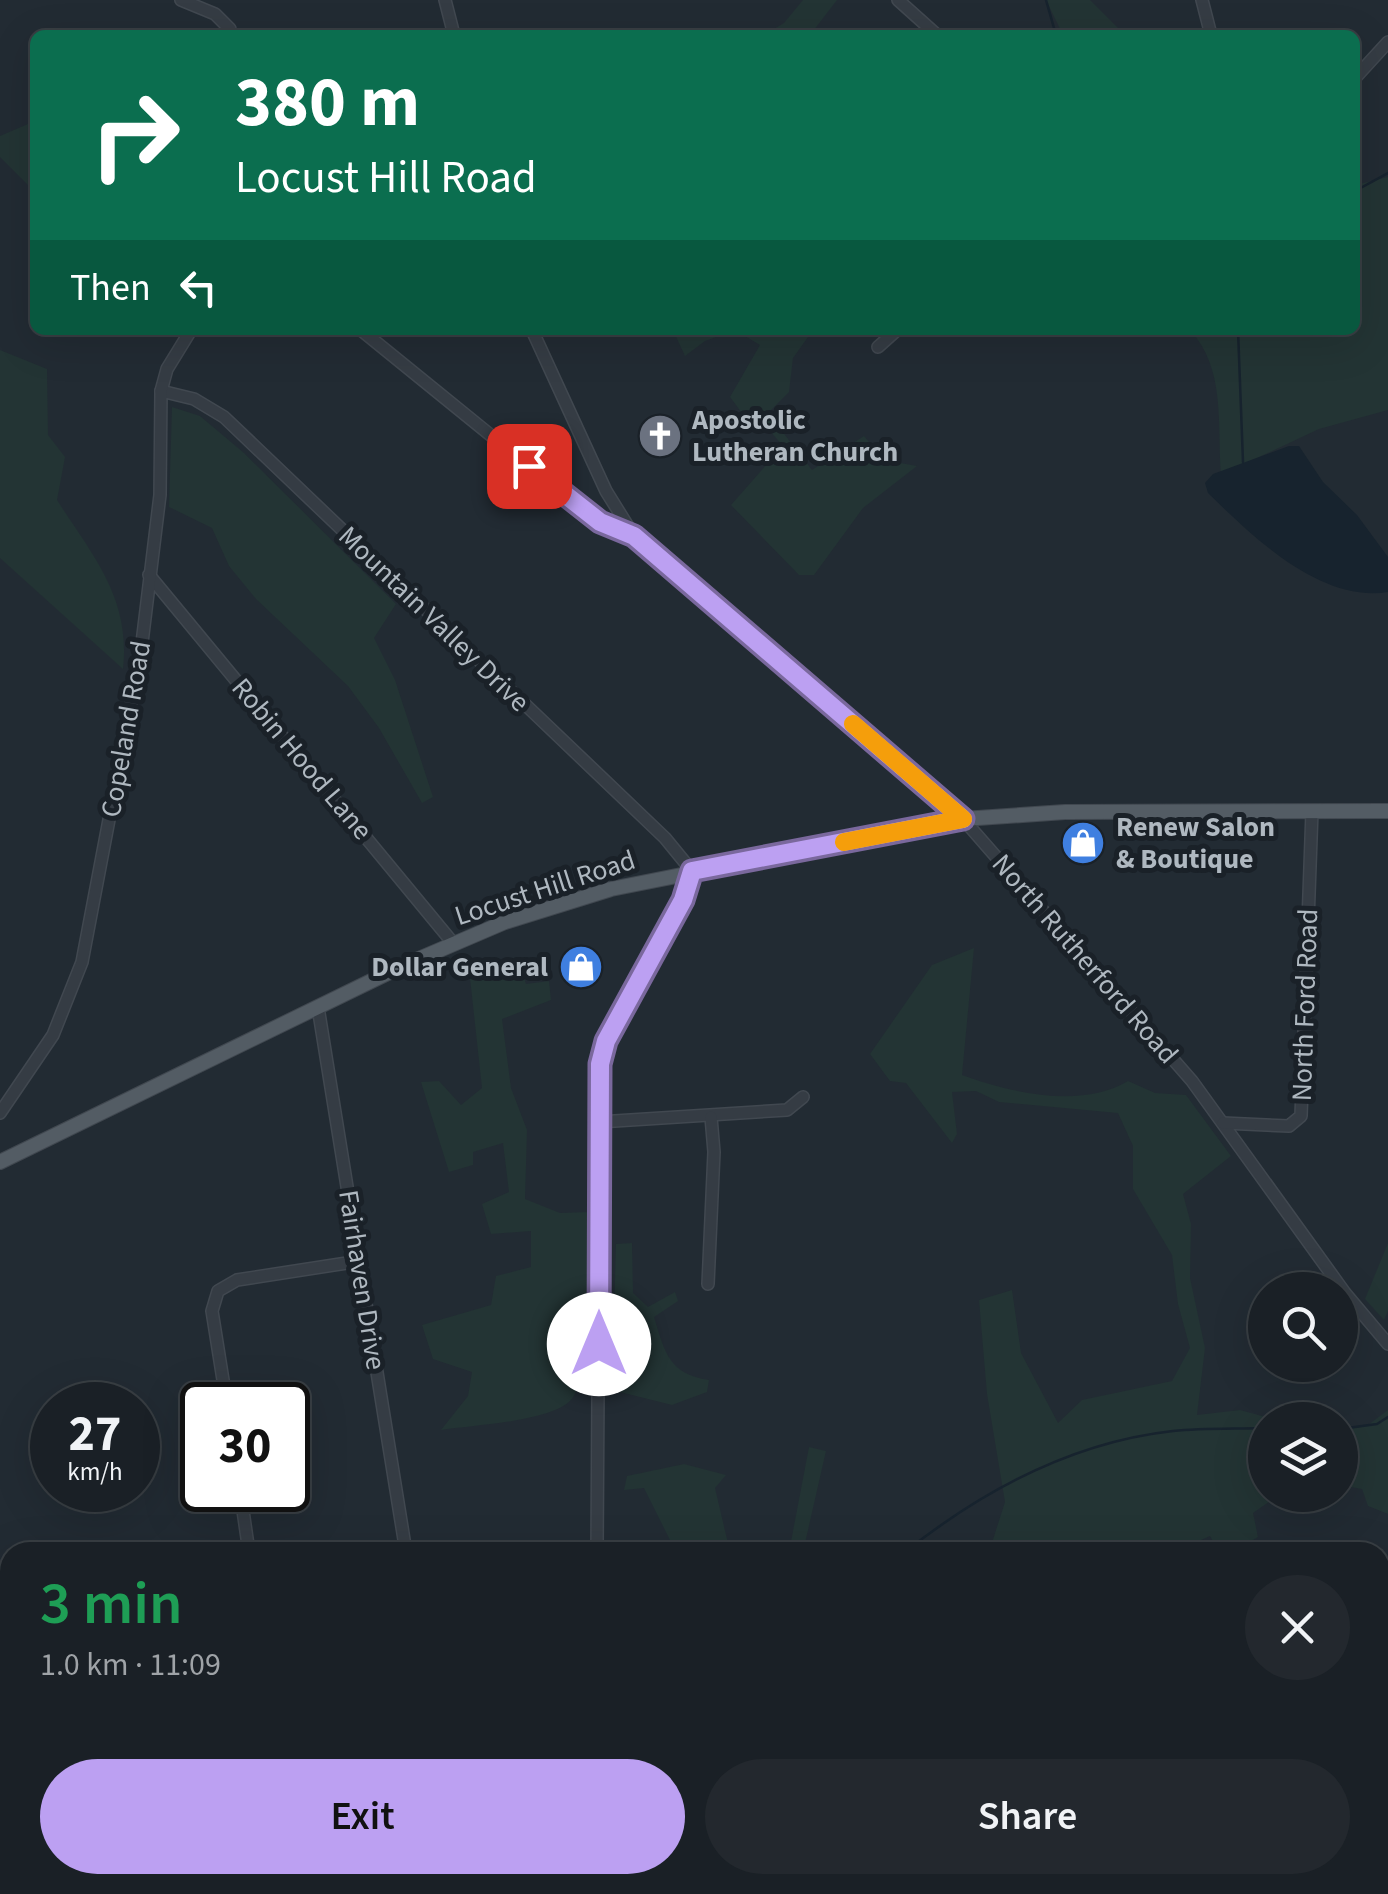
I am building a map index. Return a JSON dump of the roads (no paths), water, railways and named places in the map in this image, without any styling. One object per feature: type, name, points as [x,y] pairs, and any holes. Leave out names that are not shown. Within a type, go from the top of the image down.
[{"type":"main road","name":"Locust Hill Road","points":[[0,1162],[453,943],[562,903],[692,871],[963,819],[1065,812],[1388,812]]},
{"type":"street","points":[[182,0],[215,14],[230,29]]},
{"type":"street","points":[[445,0],[453,30]]},
{"type":"street","points":[[898,0],[931,30]]},
{"type":"street","points":[[1202,0],[1210,30]]},
{"type":"street","points":[[1360,73],[1388,42]]},
{"type":"street","name":"Copeland Road","points":[[0,1113],[52,1035],[79,972],[134,698],[160,495],[161,392],[166,368],[188,335]]},
{"type":"street","points":[[366,335],[584,510],[614,531],[634,536]]},
{"type":"street","name":"North Rutherford Road","points":[[534,335],[606,491],[634,536],[963,819],[1158,1038],[1345,1293],[1388,1344]]},
{"type":"street","points":[[878,348],[891,335]]},
{"type":"street","name":"Mountain Valley Drive","points":[[161,392],[194,398],[224,417],[665,838],[692,871]]},
{"type":"street","name":"Robin Hood Lane","points":[[149,574],[453,943]]},
{"type":"street","name":"North Ford Road","points":[[1223,1122],[1289,1126],[1301,1116],[1312,811]]},
{"type":"street","points":[[597,1542],[602,1052],[683,900],[692,871]]},
{"type":"street","name":"Fairhaven Drive","points":[[318,1008],[404,1542]]},
{"type":"street","points":[[599,1122],[787,1110],[803,1097]]},
{"type":"street","points":[[708,1284],[714,1152],[711,1117]]},
{"type":"street","points":[[223,1382],[212,1311],[218,1291],[237,1280],[360,1261]]},
{"type":"street","points":[[243,1512],[248,1542]]},
{"type":"water","points":[[1289,446],[1299,446],[1323,482],[1357,515],[1388,557],[1388,592],[1363,593],[1313,577],[1266,546],[1208,493],[1205,483],[1213,474]]},
{"type":"waterway","points":[[1046,0],[1055,30]]},
{"type":"waterway","points":[[1360,188],[1388,173]]},
{"type":"waterway","points":[[1238,335],[1243,462]]},
{"type":"waterway","points":[[1358,1427],[1377,1424],[1388,1417]]},
{"type":"waterway","points":[[919,1542],[997,1490],[1065,1458],[1136,1437],[1173,1431],[1248,1428]]},
{"type":"place","name":"Apostolic Lutheran Church","points":[[660,436]]},
{"type":"place","name":"Renew Salon & Boutique","points":[[1083,843]]},
{"type":"place","name":"Dollar General","points":[[581,967]]}]
